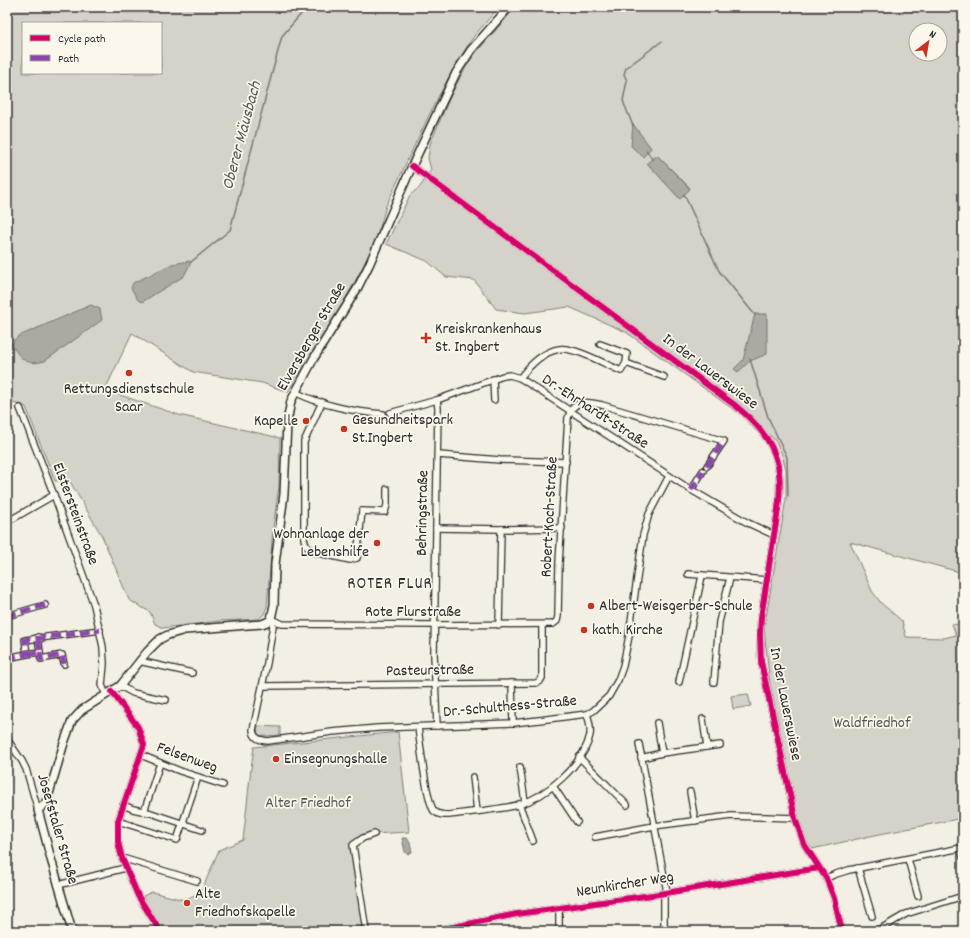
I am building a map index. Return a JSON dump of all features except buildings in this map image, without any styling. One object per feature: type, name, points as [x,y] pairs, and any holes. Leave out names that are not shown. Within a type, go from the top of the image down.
[{"type":"main road","name":"Elversberger Straße","points":[[270,619],[274,605],[275,564],[284,494],[290,401],[370,265],[412,166],[456,73],[471,50],[507,9]]},
{"type":"main road","points":[[38,810],[45,804],[48,797],[72,721],[82,710],[120,686],[152,646],[176,632],[262,624],[270,619]]},
{"type":"main road","name":"Josefstaler Straße","points":[[38,810],[72,931]]},
{"type":"street","name":"In der Lauerswiese","points":[[412,166],[748,416],[763,433],[775,454],[778,462],[780,483],[760,634],[761,662],[795,818],[804,844],[826,878],[834,898],[842,930]]},
{"type":"street","points":[[520,378],[537,359],[559,349],[573,351],[587,356],[621,372],[626,363],[627,354],[600,344]]},
{"type":"street","points":[[626,363],[664,377]]},
{"type":"street","name":"Dr.-Ehrhardt-Straße","points":[[390,413],[437,400],[493,379],[510,375],[520,378],[691,490],[748,523],[774,535]]},
{"type":"street","points":[[493,379],[494,400]]},
{"type":"street","points":[[295,392],[322,402],[354,410],[383,414]]},
{"type":"street","name":"Behringstraße","points":[[437,400],[438,455],[434,626],[434,684],[437,726]]},
{"type":"street","points":[[322,402],[304,442],[304,539],[310,551],[350,560],[357,558],[362,511],[385,512],[387,505],[387,489]]},
{"type":"street","points":[[570,412],[578,404],[584,402],[592,403],[724,441],[707,466]]},
{"type":"street","name":"Elstersteinstraße","points":[[20,408],[92,599],[100,630],[104,658],[102,685],[109,693]]},
{"type":"street","name":"Robert-Koch-Straße","points":[[556,623],[558,616],[559,563],[568,418],[570,412]]},
{"type":"street","points":[[438,455],[500,460],[566,462]]},
{"type":"street","points":[[691,490],[703,471]]},
{"type":"street","name":"Dr.-Schulthess-Straße","points":[[263,686],[253,734],[257,739],[268,741],[332,732],[378,728],[513,723],[587,714],[598,707],[609,696],[620,673],[629,636],[643,535],[649,514],[669,476]]},
{"type":"street","points":[[7,522],[54,495]]},
{"type":"street","points":[[436,528],[562,528]]},
{"type":"street","points":[[498,625],[501,529]]},
{"type":"street","points":[[688,574],[767,580]]},
{"type":"street","points":[[679,682],[702,576]]},
{"type":"street","points":[[714,682],[719,622],[730,578]]},
{"type":"street","points":[[7,616],[45,605]]},
{"type":"street","points":[[263,686],[273,626],[270,619]]},
{"type":"street","name":"Rote Flurstraße","points":[[270,619],[282,624],[434,626],[542,625],[556,623]]},
{"type":"street","name":"Pasteurstraße","points":[[263,686],[536,683],[542,678],[542,625]]},
{"type":"street","points":[[27,654],[25,640],[38,637],[100,630]]},
{"type":"street","points":[[38,637],[42,659],[62,655],[64,664]]},
{"type":"street","points":[[7,658],[40,652]]},
{"type":"street","points":[[139,661],[192,673]]},
{"type":"street","points":[[512,683],[513,723]]},
{"type":"street","points":[[120,686],[133,693],[166,700]]},
{"type":"street","points":[[109,693],[132,720],[141,734],[144,745],[142,755],[118,821],[118,842],[125,868],[138,896],[160,931]]},
{"type":"street","points":[[418,727],[429,801],[433,809],[439,814],[444,815],[519,804],[553,786],[572,766],[584,750],[590,733],[587,714]]},
{"type":"street","points":[[703,719],[707,747]]},
{"type":"street","points":[[658,723],[662,753]]},
{"type":"street","name":"Josefstaler Straße","points":[[7,739],[26,769],[38,810]]},
{"type":"street","points":[[639,744],[665,893],[664,931]]},
{"type":"street","points":[[641,758],[662,753],[720,745]]},
{"type":"street","name":"Felsenweg","points":[[142,755],[160,763],[223,785]]},
{"type":"street","points":[[579,757],[627,805]]},
{"type":"street","points":[[144,812],[160,763]]},
{"type":"street","points":[[520,767],[525,802]]},
{"type":"street","points":[[118,821],[176,841],[178,839],[198,777]]},
{"type":"street","points":[[472,777],[477,811]]},
{"type":"street","points":[[553,786],[578,822]]},
{"type":"street","points":[[690,792],[696,821]]},
{"type":"street","points":[[519,804],[533,841]]},
{"type":"street","points":[[123,805],[202,830]]},
{"type":"street","points":[[595,837],[654,826],[731,816],[795,818]]},
{"type":"street","points":[[366,931],[353,845],[363,838],[374,834]]},
{"type":"street","points":[[826,878],[858,868],[961,848],[963,857]]},
{"type":"street","points":[[122,858],[197,881]]},
{"type":"street","points":[[908,859],[918,896]]},
{"type":"street","points":[[58,885],[125,868]]},
{"type":"street","name":"Neunkircher Weg","points":[[434,931],[517,914],[665,893],[819,868]]},
{"type":"street","points":[[858,868],[872,916]]},
{"type":"street","points":[[877,931],[906,914],[963,896]]},
{"type":"street","points":[[559,908],[559,931]]},
{"type":"street","points":[[823,931],[842,930]]},
{"type":"green space","points":[[7,7],[499,7],[474,36],[457,62],[434,105],[386,206],[376,241],[339,311],[288,392],[262,383],[193,372],[132,333],[105,390],[179,415],[280,438],[279,486],[273,528],[267,607],[264,614],[259,619],[220,621],[163,628],[155,624],[150,612],[129,600],[102,536],[69,480],[55,481],[26,407],[10,402],[7,403]]},
{"type":"green space","name":"Waldfriedhof","points":[[516,7],[963,7],[963,573],[850,542],[872,591],[881,603],[902,621],[906,637],[944,638],[956,635],[952,624],[963,625],[963,818],[812,849],[807,842],[799,820],[770,684],[764,629],[786,499],[786,469],[781,452],[771,436],[761,436],[741,415],[626,332],[569,307],[525,313],[496,309],[474,280],[446,277],[427,261],[386,244],[410,195],[420,187],[431,170],[428,158],[430,144],[450,97],[474,55]],"holes":[[[657,155],[690,188],[680,199],[648,164]]]},
{"type":"green space","points":[[748,694],[751,706],[733,709],[731,696]]},
{"type":"green space","points":[[257,726],[280,727],[280,735],[258,735]]},
{"type":"green space","name":"Alter Friedhof","points":[[398,732],[409,832],[371,834],[352,845],[363,927],[339,931],[165,931],[152,915],[143,896],[152,892],[184,900],[201,892],[219,850],[243,840],[254,747]]},
{"type":"shaded area","points":[[633,124],[651,148],[643,157],[631,146]]},
{"type":"shaded area","points":[[657,155],[690,189],[680,199],[647,163]]},
{"type":"shaded area","points":[[191,262],[184,276],[142,302],[138,300],[131,288],[133,283],[172,264]]},
{"type":"shaded area","points":[[91,305],[100,309],[102,320],[45,361],[34,363],[29,362],[18,355],[12,345],[14,340],[19,336]]},
{"type":"shaded area","points":[[755,314],[767,314],[767,354],[750,361],[738,372],[734,369],[743,360]]},
{"type":"shaded area","points":[[402,838],[407,838],[410,842],[412,852],[408,854],[405,852]]},
{"type":"waterway","name":"Oberer Mäusbach","points":[[191,262],[230,230],[282,36],[307,7]]},
{"type":"waterway","points":[[633,126],[623,101],[627,81],[624,74],[626,68],[662,41]]},
{"type":"waterway","points":[[646,150],[653,160]]},
{"type":"waterway","points":[[684,194],[719,271],[755,315]]},
{"type":"waterway","points":[[750,359],[768,417],[787,457],[788,496]]},
{"type":"marked path","points":[[707,466],[724,441]]},
{"type":"marked path","points":[[691,490],[703,471]]},
{"type":"marked path","points":[[7,616],[45,605]]},
{"type":"marked path","points":[[7,658],[27,654],[25,640],[100,630]]},
{"type":"marked path","points":[[27,654],[40,652],[38,637]]},
{"type":"marked path","points":[[40,652],[41,659],[62,655],[64,664]]},
{"type":"cycle path","points":[[412,166],[736,406],[755,424],[771,445],[779,472],[780,493],[761,617],[761,662],[795,818],[804,844],[826,878],[834,898],[842,931]]},
{"type":"cycle path","points":[[112,692],[138,727],[144,745],[118,821],[118,842],[122,858],[138,896],[160,931]]},
{"type":"cycle path","points":[[434,931],[517,914],[659,894],[819,868]]},
{"type":"place","name":"Kreiskrankenhaus St. Ingbert","points":[[426,338]]},
{"type":"place","name":"Rettungsdienstschule Saar","points":[[129,373]]},
{"type":"place","name":"Kapelle","points":[[306,421]]},
{"type":"place","name":"Gesundheitspark St.Ingbert","points":[[344,429]]},
{"type":"place","name":"Wohnanlage der Lebenshilfe","points":[[377,543]]},
{"type":"place","name":"Albert-Weisgerber-Schule","points":[[591,606]]},
{"type":"place","name":"kath. Kirche","points":[[584,630]]},
{"type":"place","name":"Einsegnungshalle","points":[[276,759]]},
{"type":"place","name":"Alte Friedhofskapelle","points":[[187,903]]},
{"type":"district","name":"ROTER FLUR","points":[[390,585]]}]
